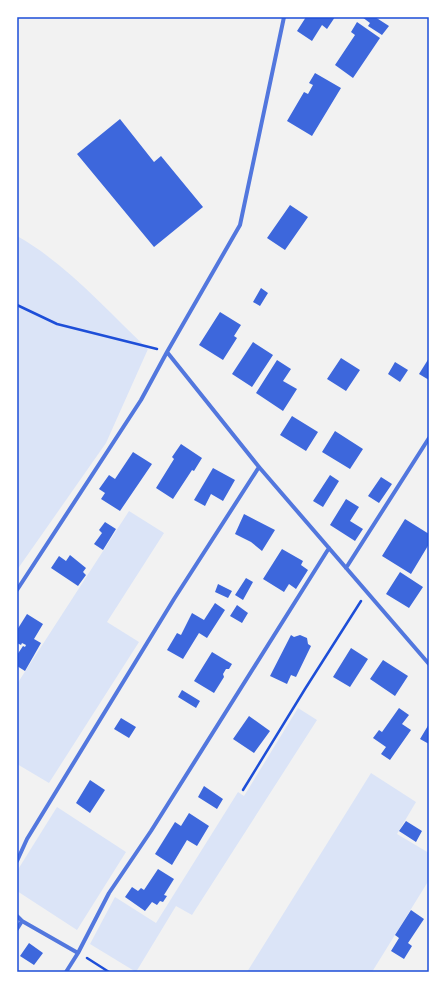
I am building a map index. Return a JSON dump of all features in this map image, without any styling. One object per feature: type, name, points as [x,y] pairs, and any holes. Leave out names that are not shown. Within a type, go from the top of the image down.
[{"type":"street","points":[[17,590],[141,400],[240,225],[284,17]]},
{"type":"street","points":[[167,352],[259,467],[429,664]]},
{"type":"street","points":[[346,568],[429,438]]},
{"type":"street","points":[[17,861],[27,838],[174,598],[259,467]]},
{"type":"street","points":[[66,972],[78,953],[109,893],[151,831],[329,548]]},
{"type":"street","points":[[17,916],[22,921],[78,953]]},
{"type":"street","points":[[17,929],[22,921]]},
{"type":"path","points":[[17,305],[57,324],[167,352]]},
{"type":"path","points":[[243,790],[367,592]]},
{"type":"path","points":[[78,953],[109,972]]},
{"type":"shaded area","points":[[17,236],[53,260],[86,288],[148,349],[106,443],[17,570]]},
{"type":"shaded area","points":[[129,511],[164,533],[107,622],[139,642],[49,783],[17,764],[17,684]]},
{"type":"shaded area","points":[[298,708],[317,720],[192,915],[176,906],[136,972],[90,944],[115,897],[156,923],[238,792],[244,796]]},
{"type":"shaded area","points":[[371,773],[416,802],[397,834],[429,853],[429,880],[372,972],[247,972]]},
{"type":"shaded area","points":[[57,807],[126,852],[77,930],[17,891],[17,871]]},
{"type":"building","points":[[306,17],[335,17],[327,29],[322,25],[312,41],[297,31]]},
{"type":"building","points":[[362,17],[375,17],[389,26],[382,35],[368,26],[370,23]]},
{"type":"building","points":[[357,22],[380,38],[353,78],[335,65],[355,35],[351,32]]},
{"type":"building","points":[[315,73],[341,88],[312,136],[287,121],[304,92],[308,94],[313,85],[309,83]]},
{"type":"building","points":[[120,119],[154,162],[161,156],[203,207],[154,247],[77,154]]},
{"type":"building","points":[[290,205],[308,217],[285,250],[267,238]]},
{"type":"building","points":[[261,288],[268,293],[260,306],[253,302]]},
{"type":"building","points":[[220,312],[241,325],[234,336],[237,338],[223,360],[199,345]]},
{"type":"building","points":[[253,342],[273,355],[252,387],[232,374]]},
{"type":"building","points":[[341,358],[360,370],[346,391],[327,379]]},
{"type":"building","points":[[429,358],[429,380],[419,374]]},
{"type":"building","points":[[277,360],[291,369],[283,381],[297,389],[283,411],[256,393]]},
{"type":"building","points":[[395,362],[408,370],[400,382],[388,374]]},
{"type":"building","points":[[292,416],[318,432],[306,451],[280,435]]},
{"type":"building","points":[[335,431],[363,449],[350,469],[322,452]]},
{"type":"building","points":[[181,444],[202,458],[194,471],[192,470],[173,499],[156,488],[174,459],[172,457]]},
{"type":"building","points":[[133,452],[152,464],[120,511],[101,499],[105,493],[99,489],[109,475],[115,479]]},
{"type":"building","points":[[213,468],[235,480],[223,501],[211,494],[205,506],[194,500]]},
{"type":"building","points":[[330,475],[339,481],[323,507],[313,501]]},
{"type":"building","points":[[381,477],[392,484],[379,503],[368,496]]},
{"type":"building","points":[[346,499],[359,507],[350,521],[363,529],[355,541],[330,525]]},
{"type":"building","points":[[244,514],[275,530],[262,551],[251,542],[235,534]]},
{"type":"building","points":[[405,519],[429,534],[429,544],[411,574],[382,556]]},
{"type":"building","points":[[105,522],[116,529],[103,550],[94,544],[102,533],[99,530]]},
{"type":"building","points":[[282,549],[303,561],[301,565],[308,570],[296,589],[289,584],[284,592],[263,579]]},
{"type":"building","points":[[70,555],[86,568],[83,572],[86,575],[78,586],[51,568],[59,556],[66,561]]},
{"type":"building","points":[[400,572],[423,587],[409,608],[386,594]]},
{"type":"building","points":[[246,578],[253,582],[243,600],[235,595]]},
{"type":"building","points":[[218,584],[232,591],[228,598],[215,592]]},
{"type":"building","points":[[215,603],[225,610],[207,638],[199,633],[183,659],[167,650],[177,633],[181,635],[192,613],[204,620]]},
{"type":"building","points":[[237,605],[248,613],[242,623],[230,616]]},
{"type":"building","points":[[27,614],[43,624],[34,639],[41,643],[25,671],[17,666],[17,655],[23,646],[25,647],[26,645],[17,643],[17,630]]},
{"type":"building","points":[[291,635],[294,637],[300,635],[307,638],[308,644],[311,646],[296,677],[291,675],[287,684],[270,676]]},
{"type":"building","points":[[351,648],[368,659],[350,687],[333,677]]},
{"type":"building","points":[[212,652],[232,664],[229,669],[226,669],[223,674],[224,677],[214,693],[194,681]]},
{"type":"building","points":[[383,660],[408,676],[395,696],[370,679]]},
{"type":"building","points":[[182,690],[200,701],[196,708],[178,697]]},
{"type":"building","points":[[399,708],[409,715],[402,724],[411,730],[390,760],[381,754],[386,747],[373,738],[379,730],[382,732]]},
{"type":"building","points":[[249,716],[270,731],[254,753],[233,739]]},
{"type":"building","points":[[121,718],[136,727],[129,738],[114,729]]},
{"type":"building","points":[[429,724],[429,744],[420,739]]},
{"type":"building","points":[[90,780],[105,790],[90,813],[76,803]]},
{"type":"building","points":[[204,786],[223,799],[217,809],[198,797]]},
{"type":"building","points":[[189,813],[209,826],[197,846],[187,840],[172,865],[155,854],[175,822],[181,826]]},
{"type":"building","points":[[406,821],[422,831],[416,842],[399,831]]},
{"type":"building","points":[[158,869],[174,879],[164,895],[167,896],[163,902],[160,901],[157,905],[152,902],[145,911],[125,897],[132,887],[138,891],[141,888],[144,890]]},
{"type":"building","points":[[411,910],[424,919],[408,943],[412,946],[404,959],[391,951],[399,938],[395,935]]},
{"type":"building","points":[[29,943],[43,953],[34,965],[20,956]]}]
